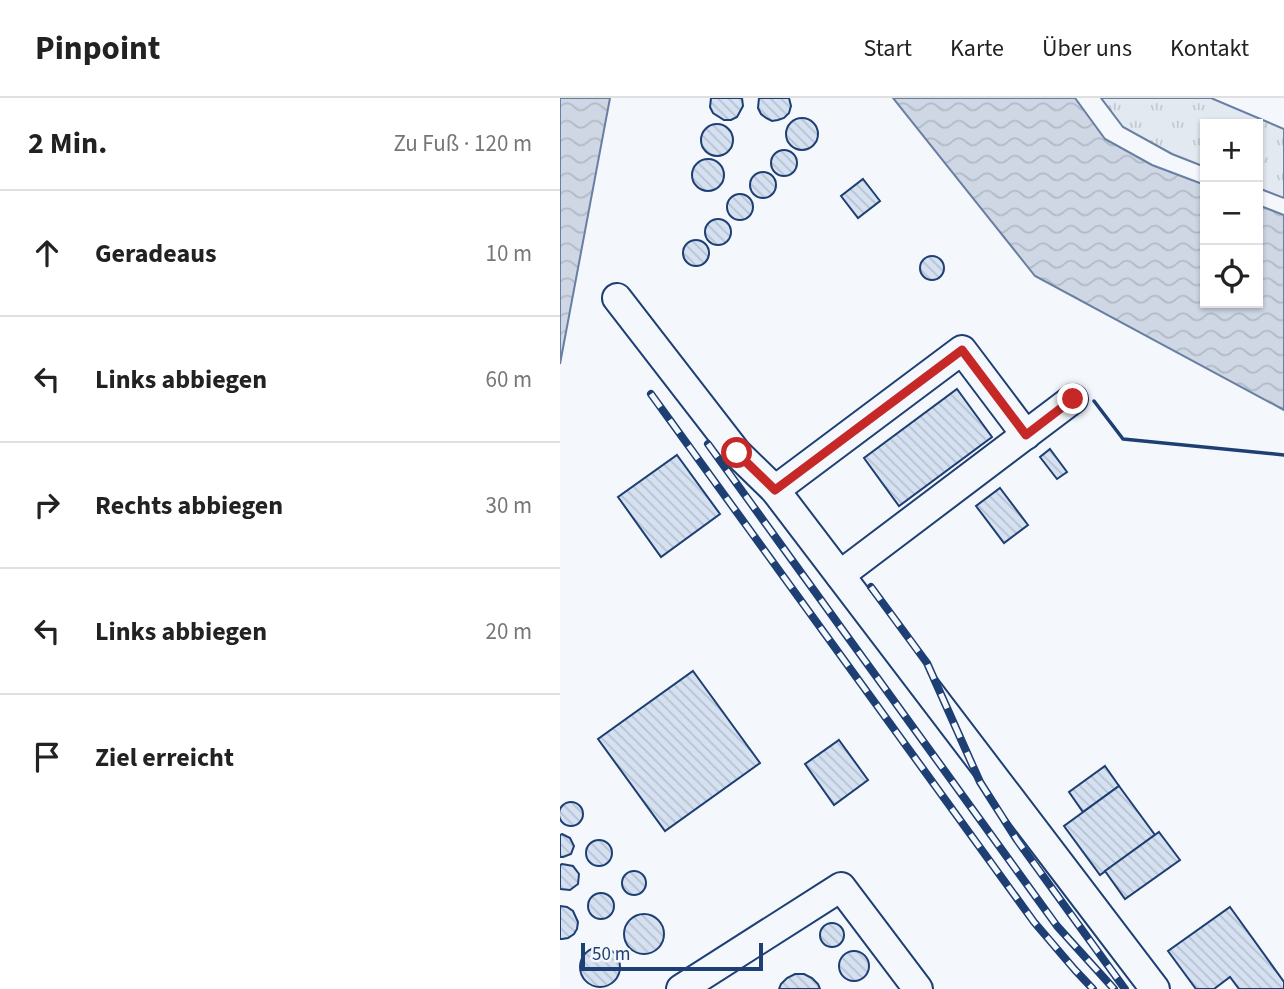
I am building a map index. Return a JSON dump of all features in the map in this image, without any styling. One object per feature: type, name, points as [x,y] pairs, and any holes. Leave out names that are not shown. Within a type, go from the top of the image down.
[{"type":"lane","points":[[617,298],[737,453],[775,490],[1155,989]]},
{"type":"lane","points":[[775,490],[962,350],[1026,435]]},
{"type":"lane","points":[[840,575],[1073,399]]},
{"type":"lane","points":[[681,989],[841,887],[908,984]]},
{"type":"green space","points":[[1101,98],[1211,98],[1260,119],[1200,119],[1200,165],[1172,154],[1123,127]]},
{"type":"green space","points":[[1263,120],[1284,129],[1284,198],[1263,190]]},
{"type":"water","points":[[560,98],[610,98],[560,364]]},
{"type":"water","points":[[893,98],[1075,98],[1105,139],[1152,165],[1200,183],[1200,308],[1263,308],[1263,207],[1284,215],[1284,410],[1035,276]]},
{"type":"building","points":[[711,98],[742,98],[743,106],[737,117],[724,120],[713,113],[710,107]]},
{"type":"building","points":[[759,98],[789,98],[789,113],[778,120],[766,118],[758,108]]},
{"type":"building","points":[[802,118],[814,122],[818,134],[814,146],[802,150],[790,146],[786,134],[790,122]]},
{"type":"building","points":[[717,124],[729,128],[733,140],[729,152],[717,156],[705,152],[701,140],[705,128]]},
{"type":"building","points":[[784,150],[793,154],[797,163],[793,172],[784,176],[775,172],[771,163],[775,154]]},
{"type":"building","points":[[708,159],[720,163],[724,175],[720,187],[708,191],[696,187],[692,175],[696,163]]},
{"type":"building","points":[[763,172],[772,176],[776,185],[772,194],[763,198],[754,194],[750,185],[754,176]]},
{"type":"building","points":[[863,179],[880,201],[858,218],[841,196]]},
{"type":"building","points":[[740,194],[749,198],[753,207],[749,216],[740,220],[731,216],[727,207],[731,198]]},
{"type":"building","points":[[718,219],[727,223],[731,232],[727,241],[718,245],[709,241],[705,232],[709,223]]},
{"type":"building","points":[[696,240],[705,244],[709,253],[705,262],[696,266],[687,262],[683,253],[687,244]]},
{"type":"building","points":[[932,256],[943,263],[944,268],[937,279],[932,280],[921,273],[920,268],[927,257]]},
{"type":"building","points":[[957,389],[992,437],[899,506],[864,458]]},
{"type":"building","points":[[1050,449],[1067,472],[1057,479],[1040,457]]},
{"type":"building","points":[[677,455],[720,514],[661,557],[618,497]]},
{"type":"building","points":[[1000,488],[1028,525],[1004,543],[976,506]]},
{"type":"building","points":[[693,671],[760,763],[665,831],[598,739]]},
{"type":"building","points":[[839,740],[868,780],[834,805],[805,764]]},
{"type":"building","points":[[1105,766],[1119,786],[1083,812],[1069,792]]},
{"type":"building","points":[[1119,786],[1155,835],[1100,875],[1064,826]]},
{"type":"building","points":[[571,802],[580,805],[583,814],[580,823],[571,826],[562,823],[559,814],[562,805]]},
{"type":"building","points":[[1159,832],[1180,860],[1125,899],[1105,871]]},
{"type":"building","points":[[560,835],[570,838],[574,846],[571,854],[560,857]]},
{"type":"building","points":[[599,840],[609,843],[612,853],[609,863],[599,866],[589,863],[586,853],[589,843]]},
{"type":"building","points":[[562,864],[573,866],[579,874],[578,884],[570,890],[560,889]]},
{"type":"building","points":[[634,871],[645,878],[646,883],[639,894],[634,895],[623,888],[622,883],[629,872]]},
{"type":"building","points":[[601,893],[610,897],[614,906],[610,915],[601,919],[592,915],[588,906],[592,897]]},
{"type":"building","points":[[560,906],[573,911],[578,922],[574,934],[562,939],[560,939]]},
{"type":"building","points":[[1230,907],[1284,982],[1284,989],[1239,989],[1230,977],[1214,989],[1196,989],[1168,951]]},
{"type":"building","points":[[644,914],[652,915],[658,920],[663,926],[663,942],[658,948],[652,953],[644,954],[636,953],[630,948],[625,942],[624,934],[625,926],[630,920],[636,915]]},
{"type":"building","points":[[832,923],[843,930],[844,935],[837,946],[832,947],[821,940],[820,935],[827,924]]},
{"type":"building","points":[[600,947],[614,953],[620,967],[614,981],[600,987],[586,981],[580,967],[586,953]]},
{"type":"building","points":[[854,951],[860,952],[868,960],[868,972],[860,980],[854,981],[848,980],[840,972],[839,966],[840,960],[848,952]]},
{"type":"building","points":[[795,974],[812,978],[820,989],[779,989],[787,978]]},
{"type":"railway","points":[[651,394],[1034,922],[1093,989]]},
{"type":"railway","points":[[708,444],[1057,926],[1114,989]]},
{"type":"railway","points":[[871,587],[927,663],[980,782],[1017,840],[1125,989]]},
{"type":"wall","points":[[1094,401],[1123,439],[1284,455]]},
{"type":"route","points":[[737,453],[775,490],[962,350],[1026,435],[1073,399]]}]
